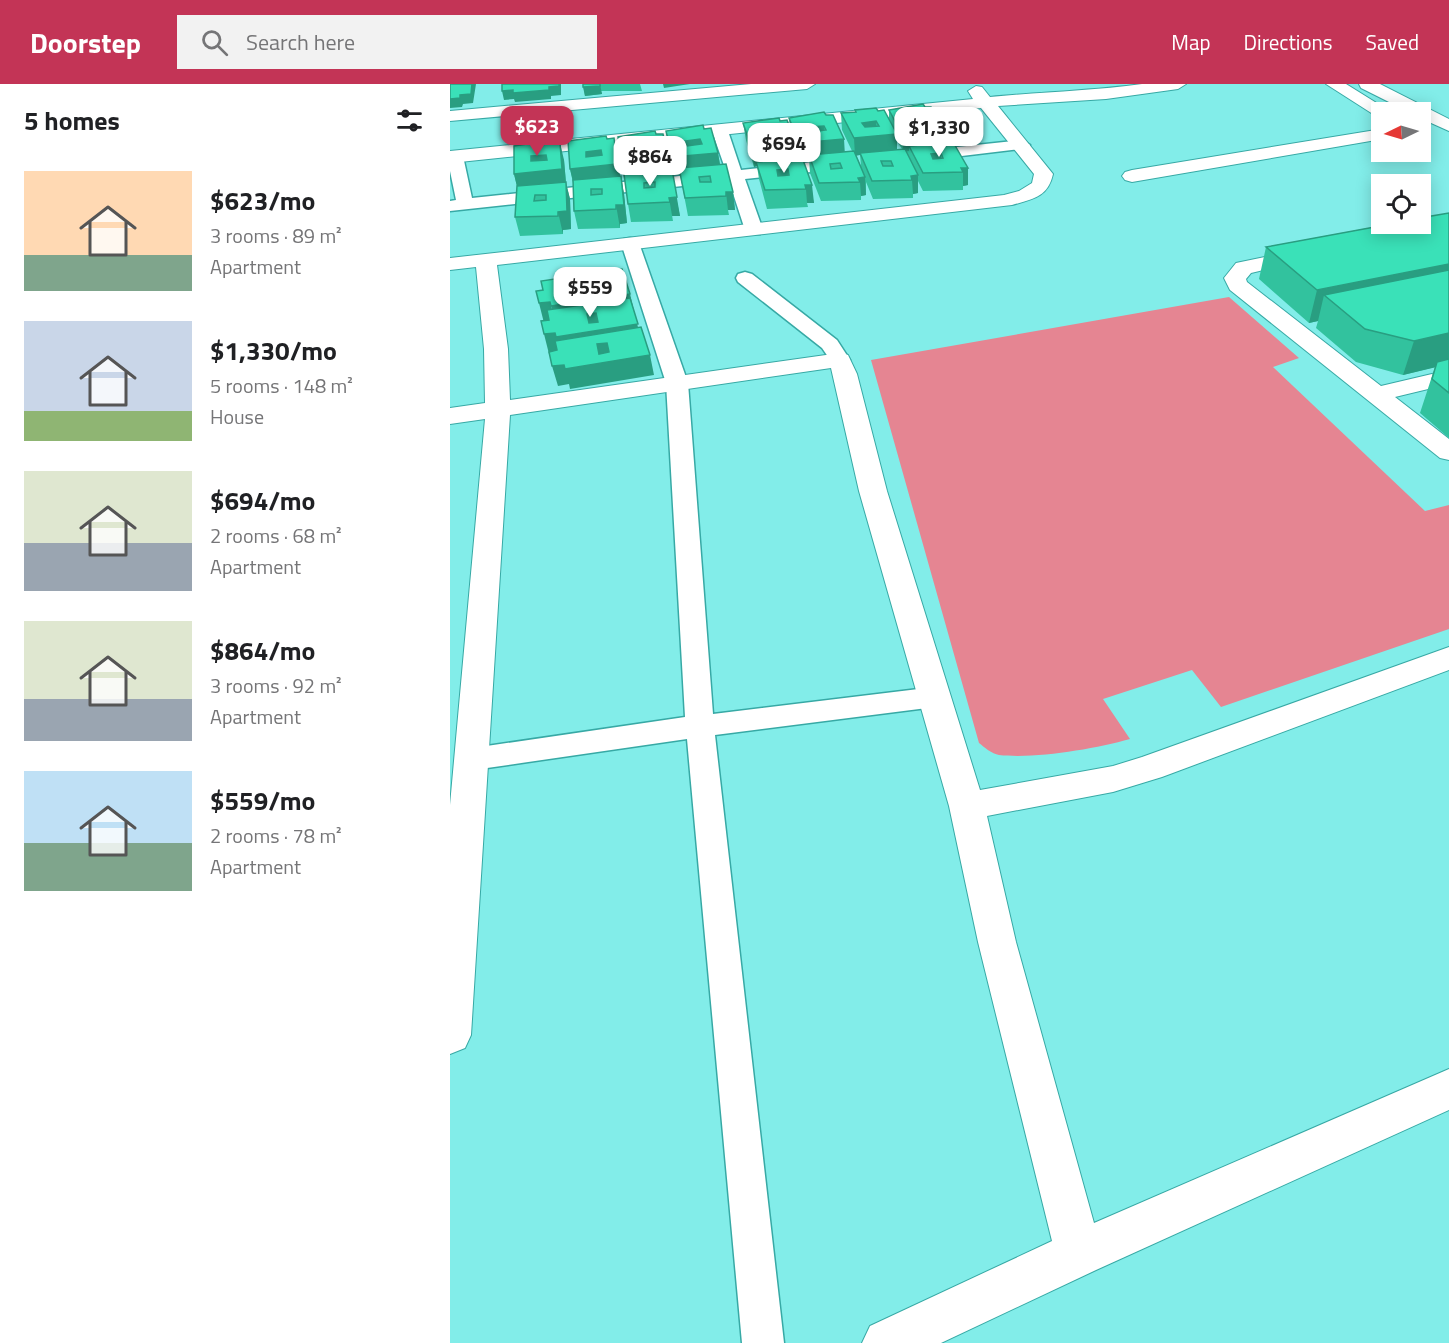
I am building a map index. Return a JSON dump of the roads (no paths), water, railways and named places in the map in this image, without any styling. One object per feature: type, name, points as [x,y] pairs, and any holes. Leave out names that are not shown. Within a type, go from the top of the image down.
[{"type":"street","points":[[450,116],[807,84]]},
{"type":"street","points":[[902,94],[1022,84]]},
{"type":"street","points":[[452,156],[987,103],[1106,94],[1178,84]]},
{"type":"street","points":[[1334,84],[1371,105]]},
{"type":"street","points":[[1367,84],[1449,126]]},
{"type":"street","points":[[450,264],[1005,201],[1026,195],[1041,186],[1044,174],[973,87]]},
{"type":"street","points":[[1132,176],[1371,136]]},
{"type":"street","points":[[1332,250],[1261,263],[1244,268],[1235,278],[1245,291],[1449,452]]},
{"type":"street","points":[[450,1035],[472,759],[464,673],[498,410],[496,349],[486,260]]},
{"type":"street","points":[[450,417],[840,360],[873,491],[967,806],[997,942],[1080,1253]]},
{"type":"street","points":[[1378,394],[1449,377]]},
{"type":"street","points":[[967,806],[1113,779],[1150,768],[1449,658]]},
{"type":"street","points":[[887,1343],[1080,1253],[1449,1089]]},
{"type":"lane","points":[[720,130],[754,230]]},
{"type":"lane","points":[[907,157],[1022,145]]},
{"type":"lane","points":[[452,156],[458,205],[861,162]]},
{"type":"lane","points":[[630,243],[677,384],[700,726],[763,1343]]},
{"type":"lane","points":[[745,278],[830,344],[840,360]]},
{"type":"lane","points":[[472,759],[700,726],[935,697]]}]
